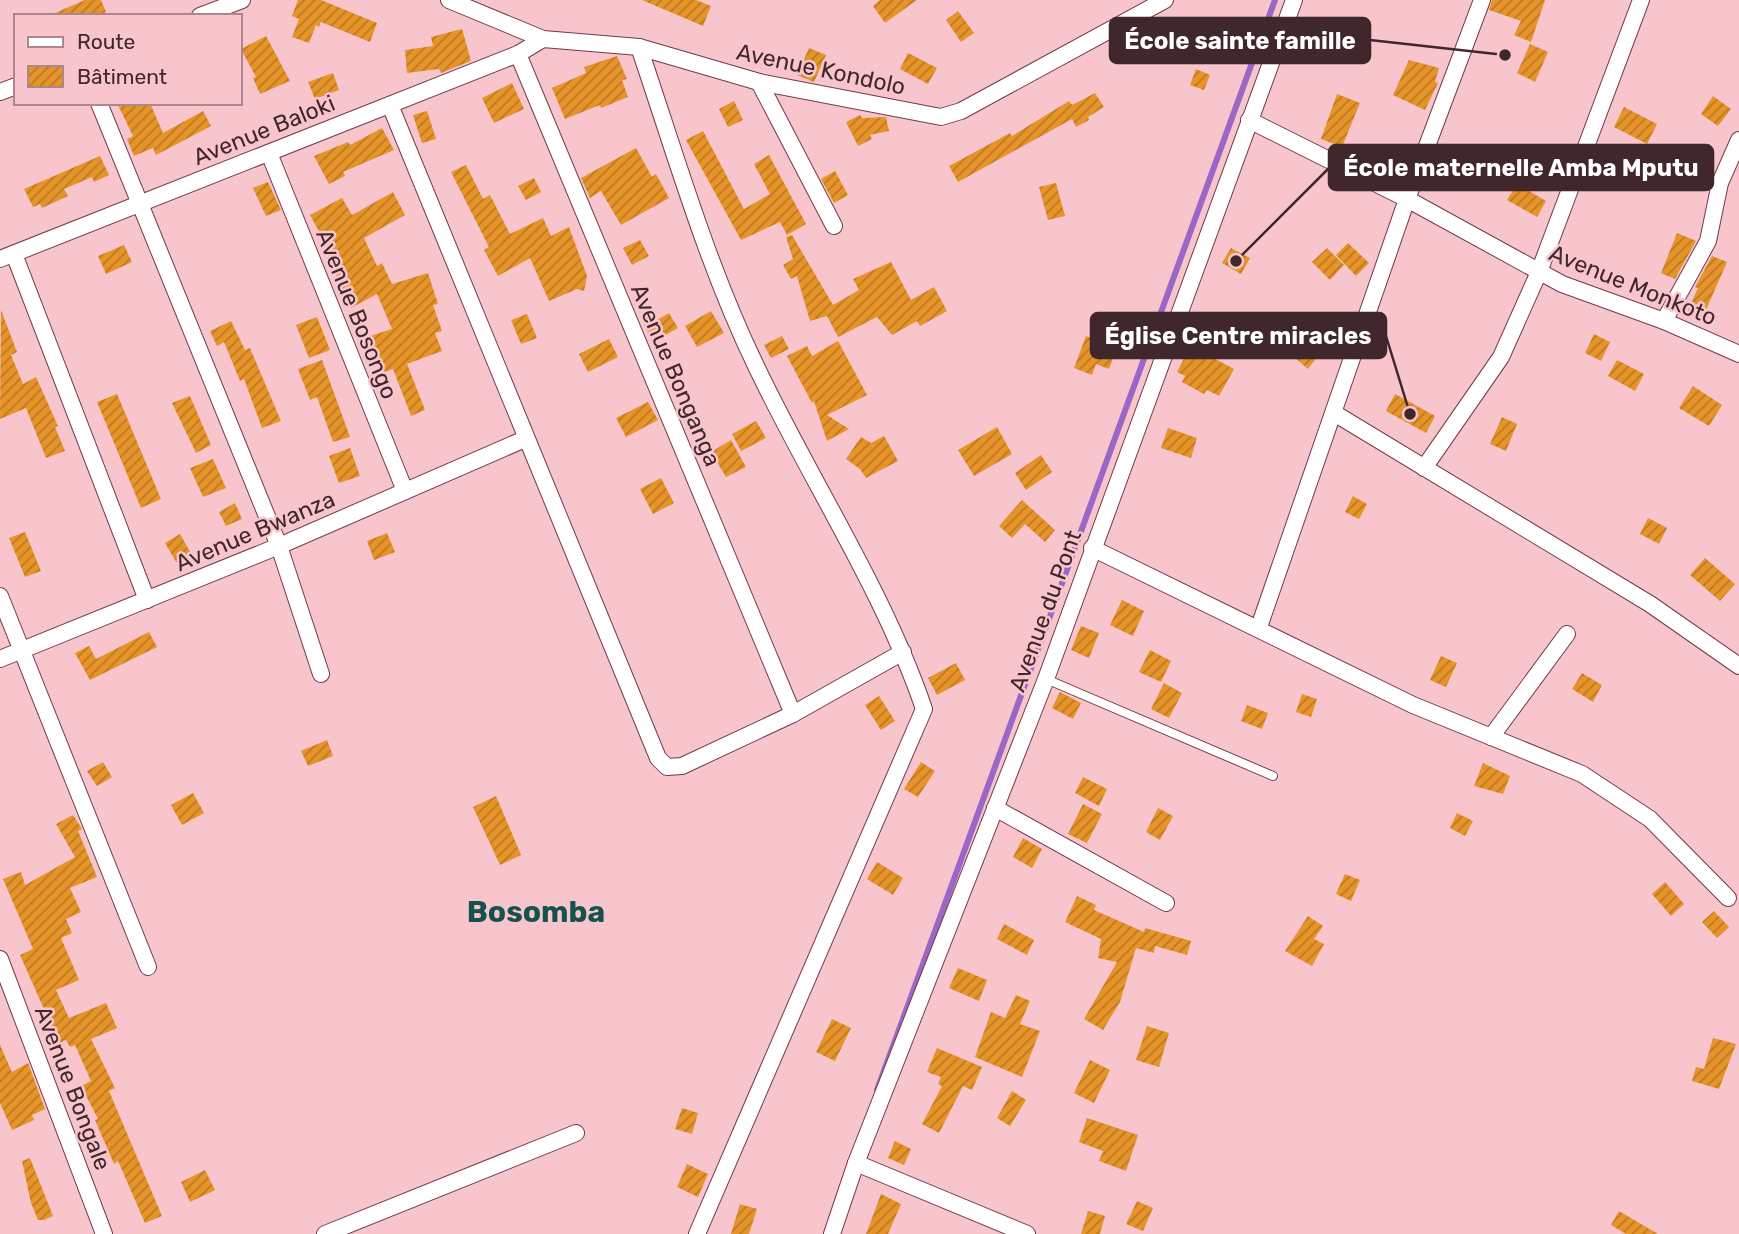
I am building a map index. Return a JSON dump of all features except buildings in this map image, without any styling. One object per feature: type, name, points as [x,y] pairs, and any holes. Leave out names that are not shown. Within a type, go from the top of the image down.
[{"type":"street","points":[[205,14],[242,0]]},
{"type":"street","name":"Avenue Kondolo","points":[[449,0],[543,39],[639,47],[759,82],[942,117],[961,111],[1165,0]]},
{"type":"street","name":"Avenue du Pont","points":[[832,1234],[856,1163],[1046,679],[1294,0]]},
{"type":"street","points":[[1259,627],[1407,199],[1482,0]]},
{"type":"street","points":[[1424,468],[1501,357],[1539,272],[1641,0]]},
{"type":"street","name":"Avenue Baloki","points":[[7,256],[518,54],[543,39]]},
{"type":"street","points":[[639,47],[726,295],[755,365],[902,652],[924,709],[697,1234]]},
{"type":"street","name":"Avenue Bonganga","points":[[518,54],[793,714]]},
{"type":"street","points":[[759,82],[834,226]]},
{"type":"street","points":[[100,105],[279,546],[321,674]]},
{"type":"street","points":[[390,105],[524,439],[658,758],[667,767],[682,766],[793,714],[902,652]]},
{"type":"street","name":"Avenue Monkoto","points":[[1249,120],[1407,199],[1562,284],[1664,321],[1739,354]]},
{"type":"street","points":[[1664,321],[1708,241],[1720,183],[1739,140]]},
{"type":"street","name":"Avenue Bosongo","points":[[269,153],[405,491]]},
{"type":"street","points":[[7,256],[147,600]]},
{"type":"street","points":[[1334,413],[1650,604],[1739,666]]},
{"type":"street","name":"Avenue Bwanza","points":[[0,659],[279,546],[524,439]]},
{"type":"street","points":[[1092,548],[1259,627],[1413,705],[1582,774],[1650,819],[1728,898]]},
{"type":"street","points":[[0,596],[148,967]]},
{"type":"street","points":[[1491,737],[1567,634]]},
{"type":"street","points":[[995,808],[1166,903]]},
{"type":"street","name":"Avenue Bongale","points":[[0,959],[104,1234]]},
{"type":"street","points":[[325,1234],[576,1133]]},
{"type":"street","points":[[856,1163],[1027,1234]]},
{"type":"lane","points":[[1046,679],[1273,776]]},
{"type":"waterway","points":[[877,1090],[1275,0]]},
{"type":"place","name":"École sainte famille","points":[[1505,55]]},
{"type":"place","name":"École maternelle Amba Mputu","points":[[1236,261]]},
{"type":"place","name":"Église Centre miracles","points":[[1410,414]]},
{"type":"district","name":"Bosomba","points":[[536,912]]}]
